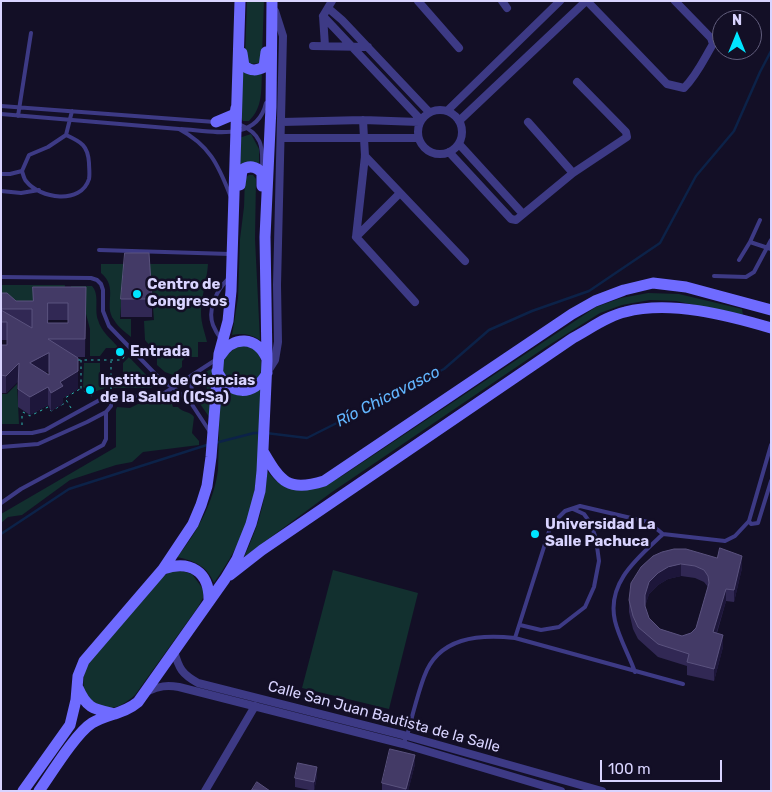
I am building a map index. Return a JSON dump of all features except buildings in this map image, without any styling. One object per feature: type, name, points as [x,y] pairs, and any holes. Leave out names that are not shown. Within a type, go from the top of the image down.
[{"type":"main road","points":[[240,1],[242,59],[244,66],[249,70],[258,70],[264,67],[267,28],[272,3]]},
{"type":"main road","points":[[23,791],[70,725],[74,713],[80,668],[84,661],[162,569],[193,524],[207,486],[211,457],[218,358],[228,320],[232,276],[240,1]]},
{"type":"main road","points":[[40,791],[81,733],[90,724],[130,709],[138,702],[225,579],[240,550],[256,508],[260,492],[264,447],[267,367],[265,255],[272,3]]},
{"type":"main road","points":[[216,122],[235,114],[236,106]]},
{"type":"main road","points":[[233,238],[239,205],[240,173],[250,166],[262,173],[261,234],[265,255]]},
{"type":"main road","points":[[264,447],[277,475],[291,484],[306,486],[324,481],[572,314],[595,301],[624,290],[653,284],[686,287],[771,310]]},
{"type":"main road","points":[[753,323],[759,306]]},
{"type":"main road","points":[[225,579],[278,539],[574,338],[607,319],[624,312],[645,308],[693,310],[771,328]]},
{"type":"main road","points":[[217,371],[220,378],[230,387],[245,390],[256,386],[267,367],[263,351],[259,347],[246,342],[239,341],[228,346],[218,358]]},
{"type":"main road","points":[[162,569],[175,565],[184,565],[198,571],[206,583],[209,592],[209,602]]},
{"type":"main road","points":[[77,686],[88,706],[95,710],[117,714]]},
{"type":"street","points":[[418,1],[459,48]]},
{"type":"street","points":[[447,111],[560,1]]},
{"type":"street","points":[[459,121],[587,1],[667,84],[684,88],[697,73],[713,44],[711,38],[675,1]]},
{"type":"street","points":[[267,367],[275,360],[278,342],[278,256],[282,122],[283,36],[272,3]]},
{"type":"street","points":[[325,46],[323,16],[330,5],[429,112]]},
{"type":"street","points":[[323,16],[420,121]]},
{"type":"street","points":[[314,46],[368,47]]},
{"type":"street","points":[[450,152],[511,219],[516,220],[573,173],[626,137],[626,132],[577,82]]},
{"type":"street","points":[[447,111],[459,121],[462,131],[459,144],[450,152],[440,154],[431,152],[423,147],[418,138],[417,129],[420,121],[429,112],[447,111]]},
{"type":"street","points":[[363,120],[365,156],[356,237],[415,302]]},
{"type":"street","points":[[282,122],[420,121]]},
{"type":"street","points":[[528,122],[573,173]]},
{"type":"street","points":[[281,138],[418,138]]},
{"type":"street","points":[[459,144],[523,214]]},
{"type":"street","points":[[365,156],[465,261]]},
{"type":"street","points":[[356,237],[400,193]]},
{"type":"street","points":[[265,255],[278,256]]},
{"type":"street","name":"Calle San Juan Bautista de la Salle","points":[[174,651],[181,671],[198,683],[407,736],[550,776],[588,789],[602,791]]},
{"type":"street","name":"Calle San Juan Bautista de la Salle","points":[[144,694],[156,687],[167,685],[179,686],[403,744],[547,789],[561,791]]},
{"type":"street","points":[[204,791],[255,706]]},
{"type":"street","points":[[547,789],[550,776]]},
{"type":"lane","points":[[18,116],[31,34]]},
{"type":"lane","points":[[1,114],[178,129],[247,127],[254,125],[263,115],[271,81]]},
{"type":"lane","points":[[1,106],[216,122],[236,127],[247,127],[258,138],[263,150],[262,173]]},
{"type":"lane","points":[[66,135],[81,142],[88,154],[89,179],[82,190],[63,198],[42,193],[26,181],[22,171],[29,155],[48,147],[66,135],[72,111]]},
{"type":"lane","points":[[178,129],[200,142],[212,156],[234,204]]},
{"type":"lane","points":[[1,174],[22,171]]},
{"type":"lane","points":[[1,191],[21,193],[39,190]]},
{"type":"lane","points":[[739,260],[760,220]]},
{"type":"lane","points":[[714,276],[746,277],[754,272],[769,248],[771,240]]},
{"type":"lane","points":[[750,242],[769,248]]},
{"type":"lane","points":[[99,250],[232,254]]},
{"type":"lane","points":[[222,342],[212,324],[213,302],[217,292],[232,276]]},
{"type":"lane","points":[[1,277],[91,278],[97,280],[103,290],[103,311],[109,326],[162,381],[174,388],[191,403],[212,439]]},
{"type":"lane","points":[[1,433],[32,433],[45,430],[96,400],[111,396],[153,396],[163,394],[218,358]]},
{"type":"lane","points":[[191,403],[192,375]]},
{"type":"lane","points":[[1,447],[38,444],[106,412],[111,406],[111,396]]},
{"type":"lane","points":[[1,503],[21,489],[103,444],[106,439],[106,412]]},
{"type":"lane","points":[[515,638],[551,525],[565,511],[580,506],[648,522],[663,534],[696,536],[725,541],[735,536],[749,521],[771,445]]},
{"type":"lane","points":[[749,521],[751,524],[758,523],[771,480]]},
{"type":"lane","points":[[520,625],[541,630],[559,627],[585,607],[594,587],[598,561],[596,539],[591,524],[584,514],[573,509]]},
{"type":"lane","points":[[635,672],[615,620],[614,600],[619,584],[628,568],[640,554],[663,534]]},
{"type":"lane","points":[[403,744],[424,675],[436,656],[451,645],[472,637],[494,636],[515,638],[683,684]]},
{"type":"path","points":[[75,360],[122,360],[126,353]]},
{"type":"path","points":[[81,389],[82,360]]},
{"type":"path","points":[[111,360],[111,390]]},
{"type":"path","points":[[74,372],[81,376]]},
{"type":"path","points":[[81,389],[92,396]]},
{"type":"path","points":[[70,408],[65,398],[81,389]]},
{"type":"path","points":[[22,426],[23,412],[30,416],[48,407],[51,412],[67,402]]},
{"type":"green space","points":[[247,1],[264,1],[262,56],[259,63],[250,64],[245,57]]},
{"type":"green space","points":[[240,69],[262,73],[259,104],[254,116],[249,121],[243,121],[241,118]]},
{"type":"green space","points":[[251,134],[259,149],[259,163],[246,162],[238,165],[239,138]]},
{"type":"green space","points":[[253,175],[256,179],[255,239],[260,340],[246,334],[232,335],[238,298],[245,178]]},
{"type":"green space","points":[[101,264],[208,264],[201,313],[207,342],[198,342],[198,357],[186,357],[182,361],[182,367],[173,375],[165,372],[157,365],[157,354],[145,340],[144,321],[154,320],[150,271],[124,270],[120,319],[131,319],[131,337],[118,325],[111,314],[109,285],[101,273]]},
{"type":"green space","points":[[1,285],[65,285],[64,304],[1,309]]},
{"type":"green space","points":[[71,286],[92,286],[96,294],[99,324],[117,348],[106,348],[100,356],[90,356],[90,329],[86,314],[86,304],[71,304]]},
{"type":"green space","points":[[648,293],[679,294],[742,309],[743,315],[676,301],[650,300],[622,305],[600,313],[546,347],[332,492],[244,557],[260,515],[265,494],[267,471],[285,486],[303,490],[342,476],[596,307],[621,298]]},
{"type":"green space","points":[[239,345],[254,349],[260,357],[262,366],[257,379],[244,385],[230,381],[223,374],[222,369],[223,358]]},
{"type":"green space","points":[[129,357],[153,382],[154,385],[151,388],[113,388],[113,376],[123,376],[123,363]]},
{"type":"green space","points":[[84,363],[100,363],[100,376],[108,376],[108,387],[91,393],[83,387]]},
{"type":"green space","points":[[215,367],[212,421],[198,401],[198,398],[205,395],[207,389],[205,383],[198,380],[198,376]]},
{"type":"green space","points":[[17,384],[19,424],[1,424],[1,394],[7,394]]},
{"type":"green space","points":[[220,386],[231,393],[241,395],[262,388],[258,461],[249,516],[237,546],[214,583],[208,572],[200,565],[177,557],[204,516],[216,482]]},
{"type":"green space","points":[[138,404],[172,404],[173,407],[178,407],[191,414],[194,417],[192,433],[199,441],[199,445],[143,452],[132,462],[116,465],[70,480],[22,515],[8,517],[1,523],[1,514],[116,447],[117,407],[130,408]]},
{"type":"green space","points":[[333,570],[418,593],[389,709],[302,688]]},
{"type":"green space","points":[[182,571],[192,574],[203,589],[203,598],[198,607],[135,695],[123,704],[115,707],[105,708],[94,704],[86,695],[83,684],[90,658],[159,579],[170,572]]},
{"type":"waterway","name":"Río Chicavasco","points":[[266,433],[307,438],[444,369],[489,330],[532,311],[589,291],[660,243],[696,176],[734,131],[771,51]]},
{"type":"waterway","name":"Río Chicavasco","points":[[215,443],[261,433]]},
{"type":"waterway","name":"Río Chicavasco","points":[[1,534],[69,489],[210,444]]},
{"type":"place","name":"Centro de Congresos","points":[[137,294]]},
{"type":"place","name":"Entrada","points":[[120,352]]},
{"type":"place","name":"Instituto de Ciencias de la Salud (ICSa)","points":[[90,390]]},
{"type":"place","name":"Universidad La Salle Pachuca","points":[[535,534]]}]
